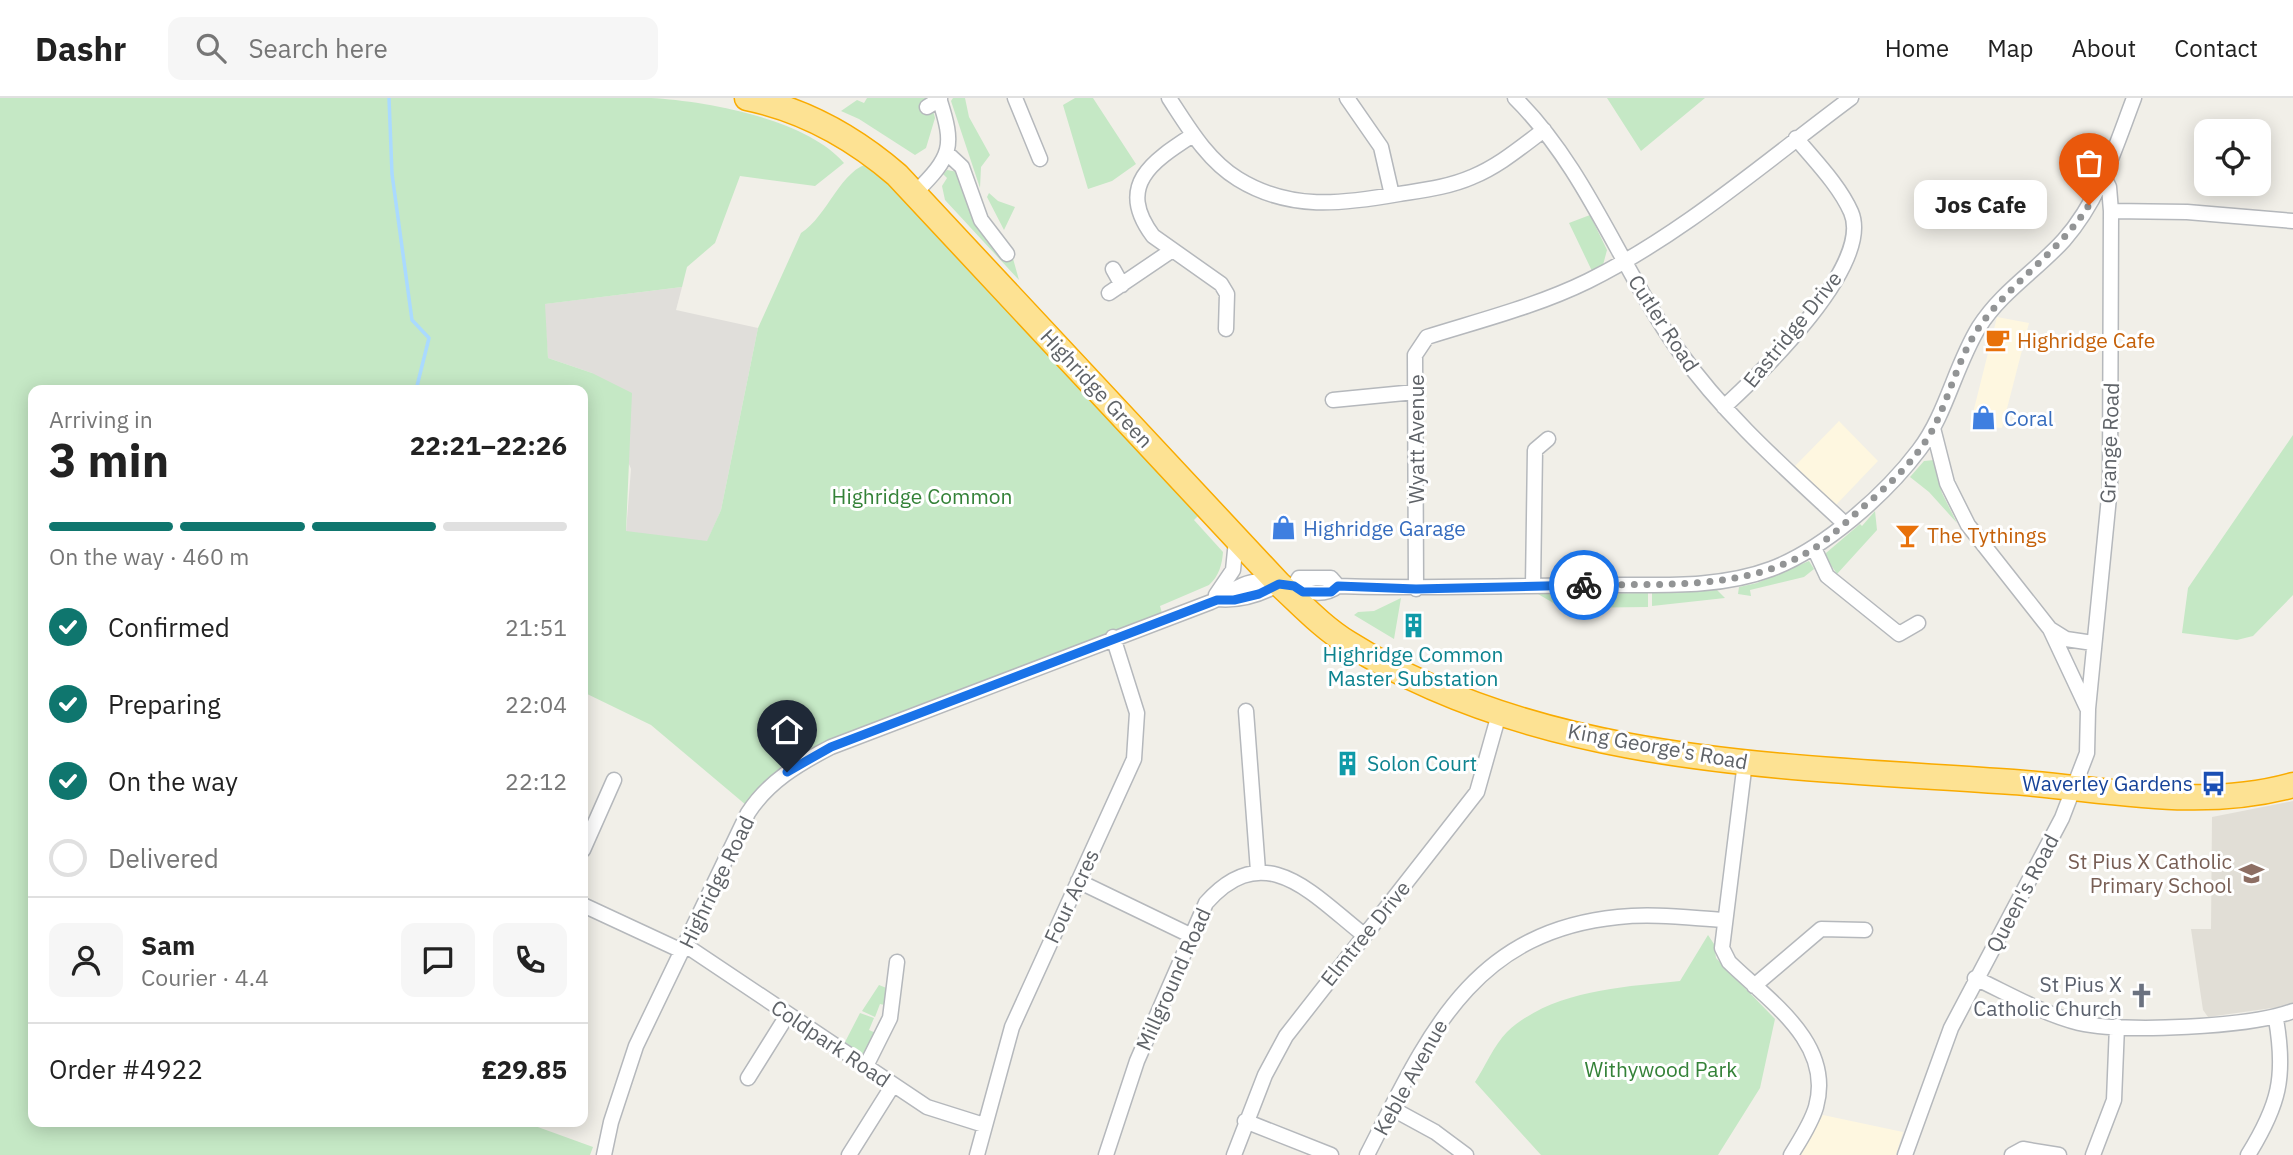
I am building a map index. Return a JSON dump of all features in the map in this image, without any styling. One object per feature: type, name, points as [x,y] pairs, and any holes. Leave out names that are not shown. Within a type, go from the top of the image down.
[{"type":"highway","name":"Highridge Green","points":[[749,98],[788,108],[847,136],[870,152],[915,193],[1236,541],[1287,585]]},
{"type":"highway","name":"King George's Road","points":[[1287,585],[1346,642],[1438,689],[1499,714],[1605,740],[1745,762],[2075,789],[2138,797],[2193,799],[2247,794],[2293,785]]},
{"type":"street","points":[[1015,98],[1040,159]]},
{"type":"street","points":[[1169,98],[1193,135],[1223,168],[1274,196],[1314,204],[1339,204],[1471,178],[1500,162],[1544,130]]},
{"type":"street","points":[[1347,98],[1381,147],[1392,195]]},
{"type":"street","name":"Cutler Road","points":[[1515,98],[1544,130],[1679,352],[1759,445],[1844,523]]},
{"type":"street","name":"Wyatt Avenue","points":[[1416,589],[1415,355],[1427,337],[1552,298],[1624,261],[1729,189],[1851,98]]},
{"type":"street","name":"Highridge Road","points":[[604,1155],[611,1122],[636,1046],[748,813],[757,799],[787,772],[831,747],[1114,637],[1214,601],[1259,594],[1299,578],[1331,578],[1338,586],[1416,589],[1726,581],[1770,569],[1814,548],[1893,479],[1919,451],[1933,428],[1961,359],[1981,325],[2000,300],[2063,241],[2104,177],[2134,98]]},
{"type":"street","points":[[915,193],[935,173],[947,153],[950,133],[935,101]]},
{"type":"street","points":[[1193,135],[1151,164],[1140,185],[1138,200],[1145,226],[1171,251],[1222,284],[1227,294],[1226,329]]},
{"type":"street","name":"Eastridge Drive","points":[[1724,407],[1750,384],[1814,309],[1836,281],[1849,257],[1854,234],[1852,213],[1796,138]]},
{"type":"street","points":[[947,153],[962,167],[981,220],[1007,254]]},
{"type":"street","name":"Grange Road","points":[[2088,710],[2110,487],[2111,211],[2109,187],[2104,177]]},
{"type":"street","points":[[2111,211],[2187,212],[2293,220]]},
{"type":"street","points":[[1108,293],[1171,251]]},
{"type":"street","points":[[1113,269],[1122,285]]},
{"type":"street","points":[[1333,400],[1415,392]]},
{"type":"street","name":"Queen's Road","points":[[1905,1155],[1951,1028],[2075,789],[2090,739],[2088,710],[2050,629],[1968,525],[1947,483],[1933,428]]},
{"type":"street","points":[[1533,586],[1535,450],[1548,439]]},
{"type":"street","points":[[1214,601],[1233,570],[1236,541]]},
{"type":"street","points":[[1814,548],[1827,576],[1899,634],[1917,623]]},
{"type":"street","points":[[2050,629],[2066,639],[2093,643]]},
{"type":"street","name":"Four Acres","points":[[977,1155],[1012,1027],[1137,747],[1138,713],[1114,637]]},
{"type":"street","points":[[1246,711],[1258,871],[1292,879],[1364,935]]},
{"type":"street","name":"Elmtree Drive","points":[[1234,1155],[1265,1074],[1286,1036],[1477,792],[1499,714]]},
{"type":"street","points":[[1745,762],[1722,948],[1729,962],[1799,1030],[1817,1062],[1817,1105],[1791,1155]]},
{"type":"street","points":[[588,839],[614,780]]},
{"type":"street","name":"Millground Road","points":[[1106,1155],[1137,1061],[1206,903],[1227,882],[1258,871]]},
{"type":"street","points":[[1077,881],[1192,936]]},
{"type":"street","name":"Coldpark Road","points":[[588,907],[684,948],[927,1107],[984,1125]]},
{"type":"street","name":"Keble Avenue","points":[[1367,1155],[1433,1030],[1451,1004],[1471,984],[1525,944],[1564,928],[1621,916],[1724,920]]},
{"type":"street","points":[[1754,986],[1821,929],[1866,930]]},
{"type":"street","points":[[866,1066],[890,1018],[897,962]]},
{"type":"street","points":[[1975,978],[2062,1018],[2082,1024],[2197,1026],[2276,1019],[2293,1011]]},
{"type":"street","points":[[748,1078],[788,1014]]},
{"type":"street","points":[[2248,1155],[2272,1115],[2278,1096],[2282,1053],[2276,1019]]},
{"type":"street","points":[[2093,1155],[2116,1088],[2117,1026]]},
{"type":"street","points":[[849,1155],[893,1085]]},
{"type":"street","points":[[1391,1108],[1435,1132],[1466,1155]]},
{"type":"street","points":[[1245,1121],[1331,1155]]},
{"type":"street","points":[[2012,1155],[2023,1149],[2059,1155]]},
{"type":"shaded area","points":[[682,287],[676,310],[758,328],[721,510],[707,542],[626,532],[631,469],[592,373],[548,358],[544,304]]},
{"type":"shaded area","points":[[1997,317],[2029,323],[2002,428],[1970,425]]},
{"type":"shaded area","points":[[1839,421],[1878,461],[1836,505],[1795,466]]},
{"type":"shaded area","name":"St Pius X Catholic Primary School","points":[[2293,801],[2293,1005],[2208,1017],[2203,1010],[2191,929],[2211,929],[2212,817]]},
{"type":"shaded area","points":[[1823,1115],[1903,1132],[1896,1155],[1799,1155]]},
{"type":"green space","name":"Highridge Common","points":[[0,98],[651,98],[726,108],[781,124],[827,148],[844,163],[815,186],[740,176],[715,243],[687,267],[682,287],[545,304],[548,358],[592,373],[632,393],[626,531],[707,541],[721,510],[758,328],[801,233],[819,216],[851,174],[871,163],[1184,493],[1198,516],[1194,520],[1223,552],[1219,570],[1209,585],[1160,606],[1162,613],[831,739],[785,767],[764,784],[746,805],[651,725],[588,694],[588,385],[28,385],[28,1127],[538,1127],[593,1147],[590,1155],[0,1155]]},
{"type":"green space","points":[[867,98],[930,98],[935,118],[926,148],[915,155],[859,119],[841,111],[857,100],[864,103]]},
{"type":"green space","points":[[953,98],[965,98],[969,117],[990,155],[981,167],[980,188],[951,101]]},
{"type":"green space","points":[[1075,98],[1093,98],[1136,164],[1112,181],[1088,189],[1063,105]]},
{"type":"green space","points":[[1607,98],[1705,98],[1641,151]]},
{"type":"green space","points":[[947,170],[958,172],[1012,255],[1019,280],[945,200],[942,186],[947,178],[943,174]]},
{"type":"green space","points":[[989,193],[998,201],[1015,207],[1004,230],[987,197]]},
{"type":"green space","points":[[1590,215],[1607,250],[1603,265],[1592,271],[1569,223]]},
{"type":"green space","points":[[2293,435],[2293,595],[2253,636],[2237,640],[2182,633],[2188,588]]},
{"type":"green space","points":[[1934,460],[1942,493],[1957,523],[1929,492],[1910,477],[1924,461]]},
{"type":"green space","points":[[1875,511],[1877,530],[1837,574],[1826,558],[1826,553],[1860,524],[1862,526]]},
{"type":"green space","points":[[1809,561],[1814,569],[1804,577],[1750,590],[1751,596],[1738,594],[1739,587],[1757,583]]},
{"type":"green space","points":[[1717,590],[1725,598],[1652,606],[1652,593]]},
{"type":"green space","points":[[1648,593],[1648,607],[1562,608],[1538,594]]},
{"type":"green space","points":[[1401,598],[1394,639],[1354,615],[1358,612],[1374,611]]},
{"type":"green space","name":"Withywood Park","points":[[1708,935],[1714,944],[1716,958],[1775,1019],[1760,1088],[1718,1155],[1541,1155],[1475,1082],[1502,1037],[1525,1018],[1566,999],[1612,989],[1680,981]]},
{"type":"green space","points":[[879,985],[889,989],[889,1006],[880,1004],[875,1017],[862,1011]]},
{"type":"green space","points":[[860,1013],[874,1018],[869,1030],[878,1034],[864,1056],[845,1042]]},
{"type":"waterway","points":[[389,98],[392,174],[412,320],[429,338],[417,385]]},
{"type":"way so far","points":[[1584,585],[1726,581],[1770,569],[1814,548],[1887,485],[1919,451],[1933,428],[1961,359],[1981,325],[2000,300],[2063,241],[2089,205]]},
{"type":"place","name":"Jos Cafe","points":[[2089,205]]},
{"type":"place","name":"Highridge Cafe","points":[[1997,340]]},
{"type":"place","name":"Coral","points":[[1984,418]]},
{"type":"place","name":"Highridge Garage","points":[[1283,528]]},
{"type":"place","name":"The Tythings","points":[[1907,535]]},
{"type":"place","name":"Highridge Common Master Substation","points":[[1413,625]]},
{"type":"place","name":"Solon Court","points":[[1347,763]]},
{"type":"place","name":"Waverley Gardens","points":[[2213,783]]},
{"type":"place","name":"St Pius X Catholic Primary School","points":[[2252,873]]},
{"type":"place","name":"St Pius X Catholic Church","points":[[2142,996]]},
{"type":"route","points":[[787,772],[831,747],[872,730],[1134,629],[1217,600],[1234,600],[1259,594],[1279,584],[1294,586],[1303,592],[1331,592],[1338,586],[1416,589],[1584,585]]}]
